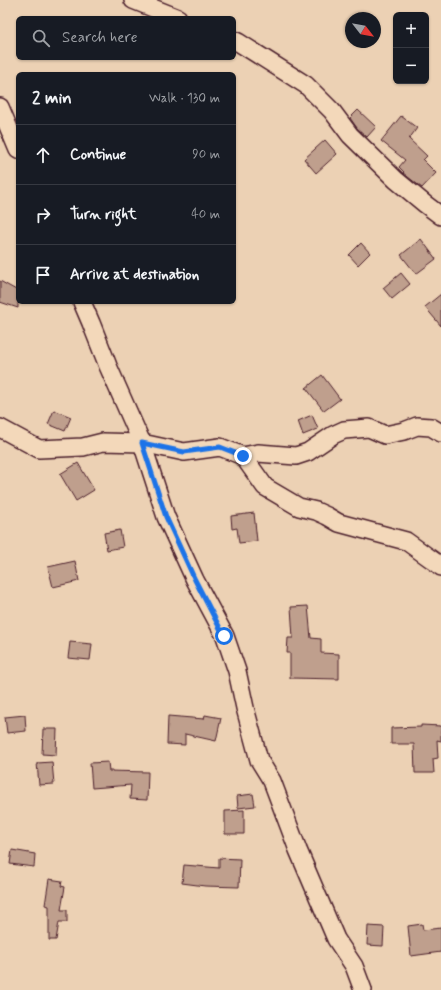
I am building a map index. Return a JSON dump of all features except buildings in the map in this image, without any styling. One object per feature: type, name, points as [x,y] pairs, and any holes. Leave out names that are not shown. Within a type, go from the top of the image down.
[{"type":"street","points":[[133,0],[173,16]]},
{"type":"street","points":[[236,41],[306,85],[332,111],[350,135],[396,180],[424,204],[441,216]]},
{"type":"street","points":[[0,107],[16,145]]},
{"type":"street","points":[[83,304],[142,443],[166,517],[195,580],[224,636],[238,670],[245,708],[260,760],[272,781],[298,850],[336,939],[354,966],[363,990]]},
{"type":"street","points":[[0,428],[39,449],[83,446],[104,442],[142,443],[184,452],[220,447],[243,456],[258,453],[296,456],[308,452],[333,435],[344,430],[369,428],[385,434],[404,431],[417,426],[431,427],[441,433]]},
{"type":"street","points":[[243,456],[265,487],[279,496],[300,507],[316,511],[339,522],[406,541],[441,567]]},
{"type":"route","points":[[224,636],[195,580],[166,517],[142,443],[184,452],[220,447],[243,456]]}]
